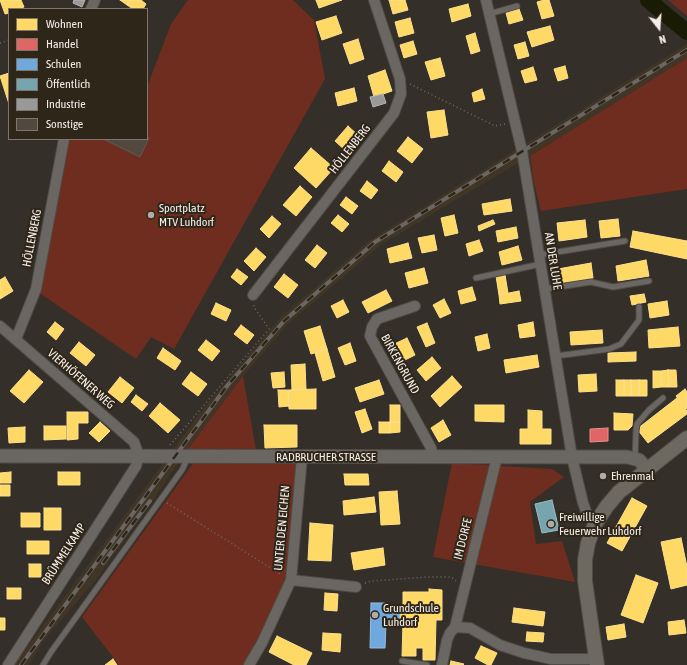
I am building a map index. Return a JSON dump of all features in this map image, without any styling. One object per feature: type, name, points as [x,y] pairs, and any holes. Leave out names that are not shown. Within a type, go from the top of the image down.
[{"type":"main road","points":[[597,662],[585,581],[585,560],[588,543],[595,524],[606,506],[619,492],[687,438]]},
{"type":"street","name":"HÖLLENBERG","points":[[253,294],[394,113],[401,94],[400,79],[374,0]]},
{"type":"street","name":"AN DER LUHE","points":[[486,0],[522,152],[572,457],[587,514],[595,524]]},
{"type":"street","name":"HÖLLENBERG","points":[[16,339],[36,289],[64,140]]},
{"type":"street","name":"BIRKENGRUND","points":[[415,306],[377,319],[372,327],[370,336],[431,448],[433,457]]},
{"type":"street","name":"VIERHÖFENER WEG","points":[[0,326],[134,442],[139,456]]},
{"type":"street","name":"RADBRUCHER STRASSE","points":[[0,456],[627,457],[635,459]]},
{"type":"street","name":"BRÜMMELKAMP","points":[[8,665],[136,466],[139,456]]},
{"type":"street","name":"UNTER DEN EICHEN","points":[[252,663],[291,580],[302,457]]},
{"type":"street","name":"IM DORFE","points":[[442,665],[447,640],[455,627],[497,457]]},
{"type":"street","points":[[635,459],[639,460],[647,469]]},
{"type":"street","points":[[291,580],[356,587]]},
{"type":"street","points":[[455,627],[470,628],[500,645],[524,653],[550,659],[597,662]]},
{"type":"lane","points":[[489,14],[518,6]]},
{"type":"lane","points":[[476,278],[540,259],[625,241]]},
{"type":"lane","points":[[545,289],[591,282],[613,287],[649,281]]},
{"type":"lane","points":[[556,356],[609,349],[621,344],[639,320],[639,307]]},
{"type":"lane","points":[[635,459],[637,424],[648,410],[663,398]]},
{"type":"lane","points":[[43,665],[182,470],[188,456]]},
{"type":"lane","points":[[402,661],[427,665]]},
{"type":"path","points":[[400,79],[495,126],[516,122]]},
{"type":"path","points":[[161,456],[269,330],[254,308],[253,294]]},
{"type":"path","points":[[162,498],[166,503],[291,580]]},
{"type":"path","points":[[356,587],[370,581],[429,577],[450,578],[465,586]]},
{"type":"shaded area","name":"Sportplatz MTV Luhdorf","points":[[188,0],[293,0],[314,20],[325,79],[174,349],[151,337],[136,359],[38,292],[67,140],[148,140],[148,84],[171,24]]},
{"type":"shaded area","points":[[668,0],[687,0],[687,16]]},
{"type":"shaded area","points":[[687,44],[687,58],[530,156],[382,244],[289,323],[243,376],[187,450],[95,581],[44,640],[29,665],[14,665],[203,409],[281,317],[370,240]]},
{"type":"shaded area","points":[[687,58],[687,189],[541,211],[534,183],[530,156]]},
{"type":"shaded area","points":[[243,376],[256,450],[187,450]]},
{"type":"shaded area","points":[[299,460],[288,577],[246,665],[119,665],[82,617],[194,462]]},
{"type":"shaded area","points":[[452,463],[552,469],[564,477],[530,502],[536,544],[562,541],[575,582],[433,557]]},
{"type":"building: Wohnen","points":[[0,0],[21,0],[24,7],[8,8],[8,13],[5,14]]},
{"type":"building: Wohnen","points":[[120,0],[130,0],[127,5]]},
{"type":"building: Wohnen","points":[[130,0],[141,0],[146,4],[144,8],[132,8],[127,5]]},
{"type":"building: Wohnen","points":[[316,0],[342,0],[319,8]]},
{"type":"building: Wohnen","points":[[389,0],[405,0],[408,10],[393,14]]},
{"type":"building: Wohnen","points":[[549,0],[554,16],[542,19],[537,2]]},
{"type":"building: Wohnen","points":[[468,4],[471,16],[452,22],[449,9]]},
{"type":"building: Wohnen","points":[[519,9],[523,20],[509,24],[506,13]]},
{"type":"building: Wohnen","points":[[336,16],[342,33],[322,40],[316,22]]},
{"type":"building: Wohnen","points":[[410,18],[414,33],[399,37],[395,22]]},
{"type":"building: Wohnen","points":[[550,26],[554,40],[532,47],[527,32]]},
{"type":"building: Wohnen","points":[[475,33],[480,51],[471,54],[466,36]]},
{"type":"building: Wohnen","points":[[358,39],[364,59],[350,64],[343,44]]},
{"type":"building: Wohnen","points":[[413,41],[417,54],[404,58],[400,45]]},
{"type":"building: Wohnen","points":[[525,42],[529,56],[518,59],[514,45]]},
{"type":"building: Wohnen","points":[[440,58],[445,76],[431,80],[425,62]]},
{"type":"building: Wohnen","points":[[565,66],[568,78],[558,81],[554,69]]},
{"type":"building: Wohnen","points":[[533,67],[537,80],[525,83],[521,71]]},
{"type":"building: Wohnen","points":[[385,70],[392,91],[374,97],[368,76]]},
{"type":"building: Wohnen","points":[[8,73],[8,101],[0,76]]},
{"type":"building: Wohnen","points":[[354,88],[357,101],[338,106],[335,93]]},
{"type":"building: Wohnen","points":[[482,89],[485,99],[474,102],[472,93]]},
{"type":"building: Wohnen","points":[[444,110],[448,135],[431,138],[427,112]]},
{"type":"building: Wohnen","points":[[348,126],[360,137],[347,152],[335,141]]},
{"type":"building: Wohnen","points":[[408,137],[423,149],[412,163],[397,151]]},
{"type":"building: Wohnen","points":[[311,148],[334,168],[316,188],[294,168]]},
{"type":"building: Wohnen","points":[[389,161],[403,172],[396,182],[382,171]]},
{"type":"building: Wohnen","points":[[367,181],[378,190],[371,199],[360,191]]},
{"type":"building: Wohnen","points":[[300,186],[312,197],[296,216],[283,205]]},
{"type":"building: Wohnen","points":[[346,197],[358,206],[352,214],[340,205]]},
{"type":"building: Wohnen","points":[[510,199],[512,211],[484,215],[482,204]]},
{"type":"building: Wohnen","points":[[338,215],[349,224],[342,232],[331,223]]},
{"type":"building: Wohnen","points":[[454,215],[458,233],[445,236],[441,218]]},
{"type":"building: Wohnen","points":[[272,216],[281,224],[269,238],[260,229]]},
{"type":"building: Wohnen","points":[[618,219],[620,236],[601,238],[599,221]]},
{"type":"building: Wohnen","points":[[493,220],[495,224],[479,231],[478,226]]},
{"type":"building: Wohnen","points":[[585,220],[587,237],[559,241],[557,223]]},
{"type":"building: Wohnen","points":[[516,227],[518,238],[498,242],[496,231]]},
{"type":"building: Wohnen","points":[[633,231],[687,241],[687,259],[630,247]]},
{"type":"building: Wohnen","points":[[434,235],[437,250],[422,253],[418,238]]},
{"type":"building: Wohnen","points":[[479,240],[483,251],[469,256],[466,244]]},
{"type":"building: Wohnen","points":[[408,243],[412,258],[390,263],[387,249]]},
{"type":"building: Wohnen","points":[[317,245],[327,253],[315,268],[305,260]]},
{"type":"building: Wohnen","points":[[518,246],[522,260],[502,265],[499,252]]},
{"type":"building: Wohnen","points":[[256,248],[266,257],[254,271],[244,261]]},
{"type":"building: Wohnen","points":[[646,260],[649,276],[618,281],[616,266]]},
{"type":"building: Wohnen","points":[[591,263],[593,278],[561,284],[558,269]]},
{"type":"building: Wohnen","points":[[424,268],[428,283],[409,288],[405,273]]},
{"type":"building: Wohnen","points":[[237,269],[248,277],[241,285],[231,277]]},
{"type":"building: Wohnen","points":[[284,274],[298,285],[288,298],[274,287]]},
{"type":"building: Wohnen","points":[[505,275],[508,293],[499,295],[496,276]]},
{"type":"building: Wohnen","points":[[5,277],[13,291],[0,299],[0,280]]},
{"type":"building: Wohnen","points":[[472,287],[476,300],[461,304],[458,291]]},
{"type":"building: Wohnen","points":[[386,290],[392,301],[368,313],[362,302]]},
{"type":"building: Wohnen","points":[[519,291],[521,301],[500,304],[499,295]]},
{"type":"building: Wohnen","points":[[644,294],[646,302],[632,305],[630,296]]},
{"type":"building: Wohnen","points":[[444,299],[451,313],[440,318],[433,305]]},
{"type":"building: Wohnen","points":[[343,300],[349,312],[337,318],[331,306]]},
{"type":"building: Wohnen","points":[[667,301],[669,315],[650,318],[648,304]]},
{"type":"building: Wohnen","points":[[216,303],[231,310],[226,321],[211,314]]},
{"type":"building: Wohnen","points":[[55,322],[64,329],[56,340],[47,332]]},
{"type":"building: Wohnen","points":[[533,322],[535,336],[520,338],[518,325]]},
{"type":"building: Wohnen","points":[[427,323],[435,343],[426,347],[417,327]]},
{"type":"building: Wohnen","points":[[241,325],[254,335],[247,344],[234,334]]},
{"type":"building: Wohnen","points":[[320,326],[327,349],[311,354],[304,331]]},
{"type":"building: Wohnen","points":[[678,327],[680,346],[649,348],[648,330]]},
{"type":"building: Wohnen","points":[[602,330],[603,343],[571,345],[570,332]]},
{"type":"building: Wohnen","points":[[487,334],[490,348],[478,351],[475,337]]},
{"type":"building: Wohnen","points":[[407,338],[415,355],[397,364],[388,347]]},
{"type":"building: Wohnen","points":[[206,340],[220,351],[212,361],[198,350]]},
{"type":"building: Wohnen","points":[[79,342],[95,355],[86,366],[70,353]]},
{"type":"building: Wohnen","points":[[350,343],[356,361],[345,365],[338,348]]},
{"type":"building: Wohnen","points":[[163,348],[181,361],[175,370],[157,358]]},
{"type":"building: Wohnen","points":[[327,349],[335,377],[323,381],[315,353]]},
{"type":"building: Wohnen","points":[[636,352],[636,361],[608,362],[608,353]]},
{"type":"building: Wohnen","points":[[537,355],[539,367],[506,373],[504,360]]},
{"type":"building: Wohnen","points":[[432,357],[441,368],[426,381],[417,370]]},
{"type":"building: Wohnen","points":[[305,364],[306,389],[292,390],[291,365]]},
{"type":"building: Wohnen","points":[[29,370],[43,382],[24,403],[10,391]]},
{"type":"building: Wohnen","points":[[668,370],[669,387],[661,387],[661,371]]},
{"type":"building: Wohnen","points":[[668,370],[676,370],[677,387],[669,387]]},
{"type":"building: Wohnen","points":[[653,371],[661,371],[661,387],[653,388]]},
{"type":"building: Wohnen","points":[[191,372],[207,384],[198,396],[182,384]]},
{"type":"building: Wohnen","points":[[284,372],[285,387],[273,388],[271,373]]},
{"type":"building: Wohnen","points":[[596,374],[597,391],[579,392],[578,375]]},
{"type":"building: Wohnen","points":[[452,376],[462,387],[440,407],[431,396]]},
{"type":"building: Wohnen","points":[[120,377],[134,388],[122,403],[108,392]]},
{"type":"building: Wohnen","points":[[379,380],[384,394],[360,402],[355,388]]},
{"type":"building: Wohnen","points":[[616,380],[624,380],[624,396],[616,396]]},
{"type":"building: Wohnen","points":[[624,380],[631,380],[631,396],[624,396]]},
{"type":"building: Wohnen","points":[[631,380],[639,380],[639,396],[631,396]]},
{"type":"building: Wohnen","points":[[639,380],[647,380],[647,396],[639,396]]},
{"type":"building: Wohnen","points":[[316,389],[316,409],[289,409],[288,390]]},
{"type":"building: Wohnen","points":[[685,389],[687,392],[686,409],[676,396]]},
{"type":"building: Wohnen","points":[[278,390],[288,390],[289,406],[279,407]]},
{"type":"building: Wohnen","points":[[136,395],[148,404],[142,411],[131,402]]},
{"type":"building: Wohnen","points":[[677,398],[687,411],[687,414],[648,443],[637,429]]},
{"type":"building: Wohnen","points":[[160,403],[180,420],[168,433],[149,416]]},
{"type":"building: Wohnen","points":[[390,405],[400,405],[400,422],[390,422]]},
{"type":"building: Wohnen","points":[[475,405],[504,405],[504,422],[475,421]]},
{"type":"building: Wohnen","points":[[365,409],[372,429],[362,433],[355,412]]},
{"type":"building: Wohnen","points":[[528,410],[542,411],[542,429],[551,429],[551,444],[520,444],[520,429],[528,429]]},
{"type":"building: Wohnen","points":[[67,412],[88,412],[88,423],[78,423],[78,439],[67,440]]},
{"type":"building: Wohnen","points":[[614,413],[633,414],[632,426],[628,430],[614,430]]},
{"type":"building: Wohnen","points":[[443,420],[451,435],[439,442],[431,428]]},
{"type":"building: Wohnen","points":[[100,422],[110,431],[99,442],[89,433]]},
{"type":"building: Wohnen","points":[[379,422],[390,422],[390,433],[379,433]]},
{"type":"building: Wohnen","points":[[390,422],[400,422],[400,432],[390,433]]},
{"type":"building: Wohnen","points":[[264,425],[297,425],[297,447],[265,448]]},
{"type":"building: Wohnen","points":[[44,426],[66,426],[66,439],[44,440]]},
{"type":"building: Wohnen","points":[[25,427],[25,442],[9,443],[8,428]]},
{"type":"building: Wohnen","points":[[11,472],[11,483],[0,483],[0,473]]},
{"type":"building: Wohnen","points":[[58,472],[80,472],[80,485],[58,485]]},
{"type":"building: Wohnen","points":[[344,474],[368,474],[369,485],[345,485]]},
{"type":"building: Wohnen","points":[[0,485],[10,485],[10,496],[0,496]]},
{"type":"building: Wohnen","points":[[397,491],[400,524],[381,525],[379,492]]},
{"type":"building: Wohnen","points":[[374,497],[376,512],[344,515],[343,501]]},
{"type":"building: Wohnen","points":[[632,498],[647,506],[622,551],[607,543]]},
{"type":"building: Wohnen","points":[[44,508],[61,508],[61,530],[44,530]]},
{"type":"building: Wohnen","points":[[21,513],[40,513],[40,527],[21,527]]},
{"type":"building: Wohnen","points":[[310,523],[333,525],[331,561],[308,560]]},
{"type":"building: Wohnen","points":[[681,538],[687,567],[687,585],[671,589],[661,542]]},
{"type":"building: Wohnen","points":[[27,541],[49,541],[49,554],[27,554]]},
{"type":"building: Wohnen","points":[[383,548],[385,565],[354,570],[351,553]]},
{"type":"building: Wohnen","points":[[29,564],[41,564],[41,577],[29,577]]},
{"type":"building: Wohnen","points":[[636,575],[658,583],[643,623],[621,615]]},
{"type":"building: Wohnen","points":[[7,588],[21,588],[21,599],[7,599]]},
{"type":"building: Wohnen","points":[[429,589],[442,590],[442,620],[436,620],[435,660],[423,660],[423,648],[416,648],[416,656],[402,656],[403,623],[400,623],[400,610],[403,610],[403,592],[429,592]]},
{"type":"building: Wohnen","points":[[325,593],[338,594],[337,611],[324,610]]},
{"type":"building: Wohnen","points":[[514,608],[545,612],[543,626],[512,622]]},
{"type":"building: Wohnen","points":[[0,618],[5,618],[5,630],[0,630]]},
{"type":"building: Wohnen","points":[[684,620],[686,633],[669,635],[668,622]]},
{"type":"building: Wohnen","points":[[624,624],[626,637],[608,640],[606,627]]},
{"type":"building: Wohnen","points":[[527,632],[544,633],[543,642],[526,641]]},
{"type":"building: Wohnen","points":[[323,633],[341,634],[340,652],[322,650]]},
{"type":"building: Wohnen","points":[[277,636],[312,653],[306,665],[294,665],[269,652]]},
{"type":"building: Wohnen","points":[[481,646],[497,653],[491,665],[488,665],[475,658]]},
{"type":"building: Wohnen","points":[[113,659],[117,665],[105,665]]},
{"type":"building: Wohnen","points":[[451,661],[464,664],[450,665]]},
{"type":"building: Handel","points":[[608,428],[608,441],[590,442],[590,429]]},
{"type":"building: Schulen","points":[[371,603],[387,603],[387,610],[400,610],[399,624],[386,624],[385,648],[370,648]]},
{"type":"building: Öffentlich","points":[[552,500],[559,530],[542,533],[535,504]]},
{"type":"building: Industrie","points":[[74,0],[85,0],[82,7],[73,3]]},
{"type":"building: Industrie","points":[[383,94],[386,103],[373,107],[370,97]]},
{"type":"building: Sonstige","points":[[148,138],[149,138],[140,157],[105,140],[148,140]]},
{"type":"waterway","points":[[648,0],[687,32]]},
{"type":"railway","points":[[21,665],[227,386],[284,321],[375,242],[687,50]]},
{"type":"railway","points":[[103,563],[150,501]]},
{"type":"place","name":"Sportplatz MTV Luhdorf","points":[[151,215]]},
{"type":"place","name":"Ehrenmal","points":[[603,476]]},
{"type":"place","name":"Freiwillige Feuerwehr Luhdorf","points":[[551,524]]},
{"type":"place","name":"Grundschule Luhdorf","points":[[375,615]]}]
